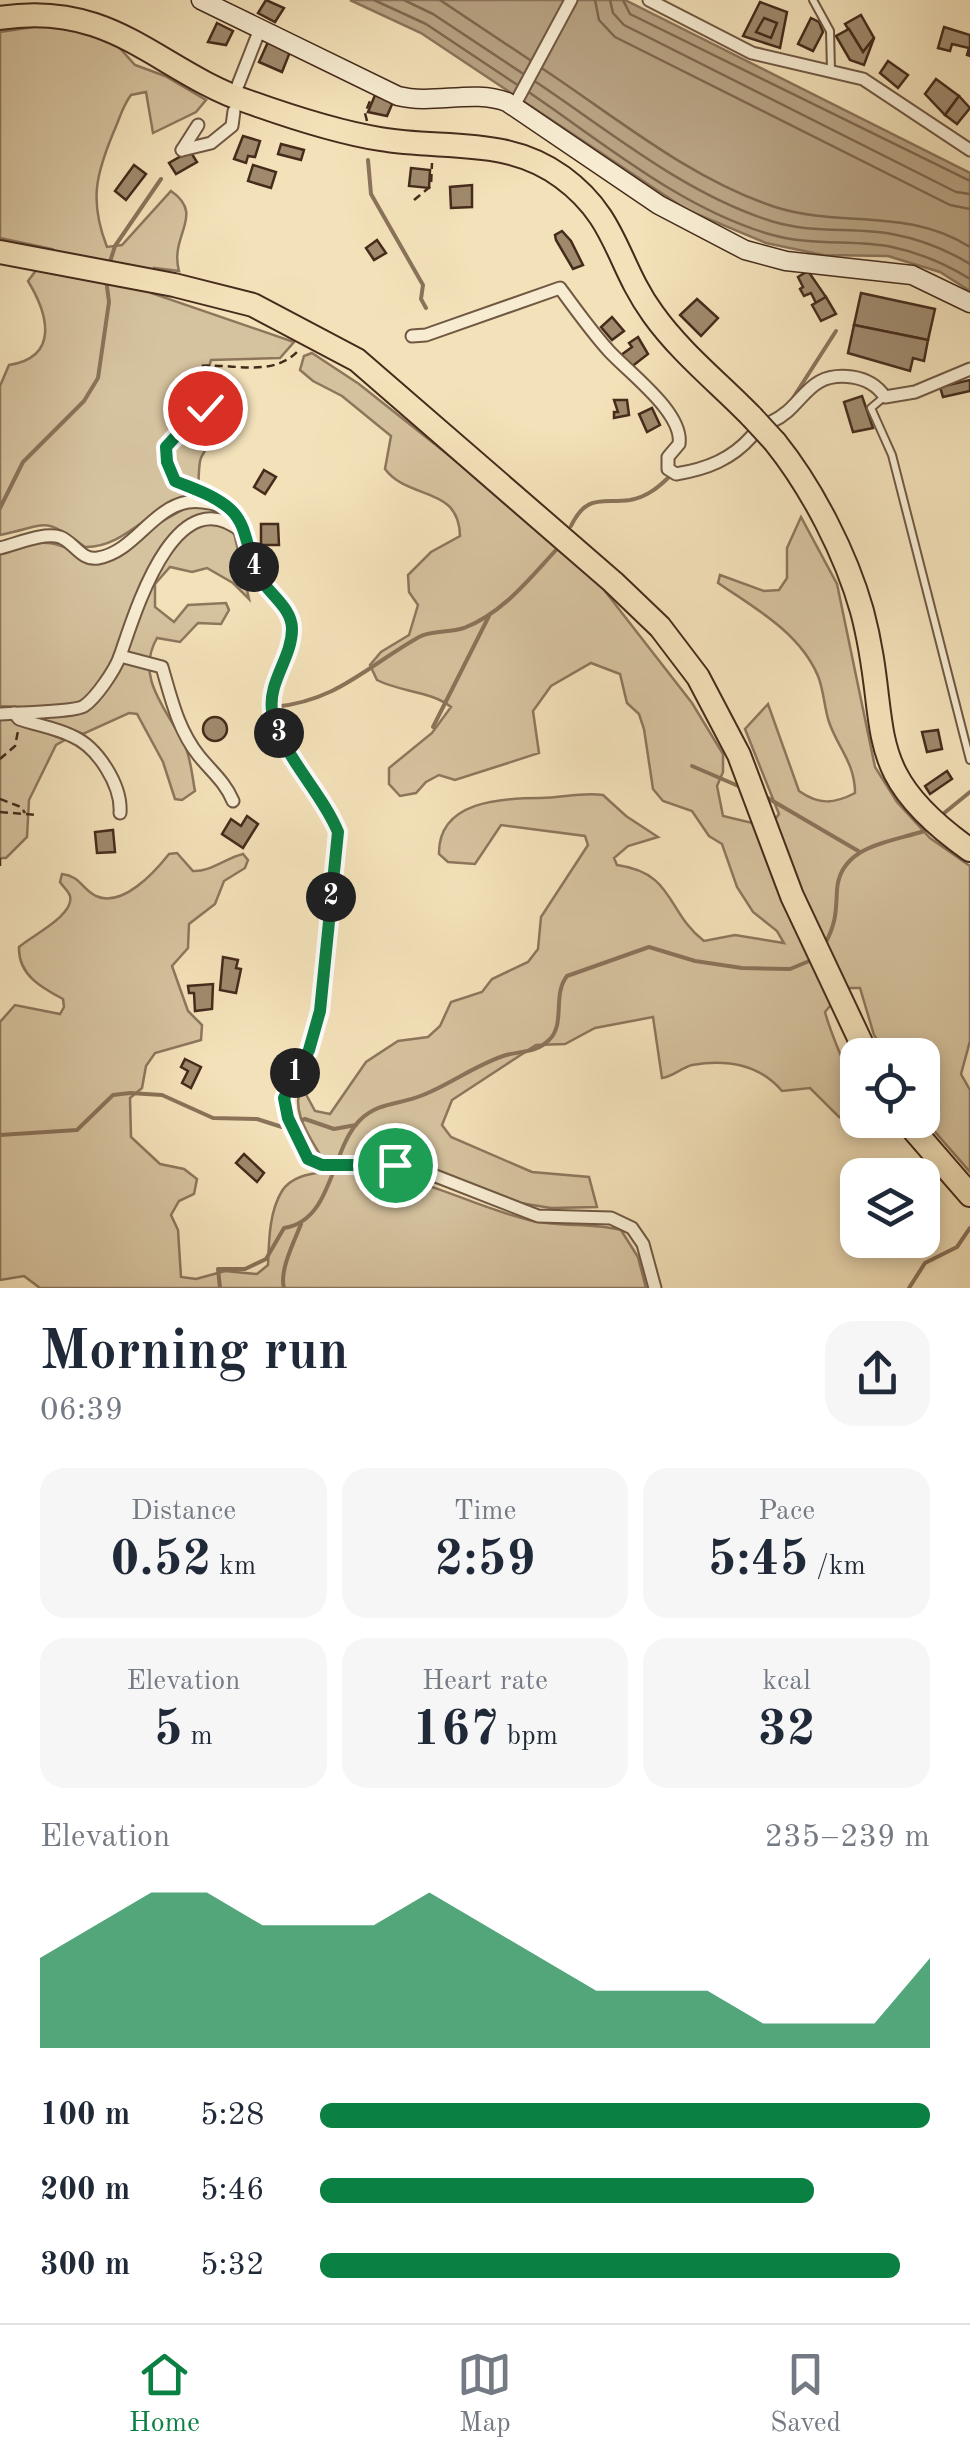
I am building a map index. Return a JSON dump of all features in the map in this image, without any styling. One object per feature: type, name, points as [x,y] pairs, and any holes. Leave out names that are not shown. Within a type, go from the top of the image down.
[{"type":"highway","points":[[0,18],[38,10],[112,23],[137,34],[220,90],[251,103],[363,136],[475,145],[539,163],[597,208],[654,316],[763,430],[805,490],[844,564],[864,622],[878,722],[890,766],[918,807],[970,850]]},
{"type":"highway","points":[[10,254],[174,285],[253,305],[356,360],[510,490],[660,627],[698,677],[740,755],[792,896],[859,1038]]},
{"type":"highway","points":[[921,1138],[970,1195]]},
{"type":"main road","points":[[201,0],[398,96],[424,100],[517,100],[660,205],[745,250],[786,261],[912,274],[970,304]]},
{"type":"street","points":[[517,100],[571,0]]},
{"type":"street","points":[[649,0],[752,53],[863,79],[970,150]]},
{"type":"street","points":[[238,85],[260,29]]},
{"type":"street","points":[[232,126],[234,110]]},
{"type":"street","points":[[198,125],[182,150],[211,143],[247,119]]},
{"type":"street","points":[[412,336],[426,335],[560,288],[612,354],[645,382],[679,431],[679,444],[668,457],[668,469],[676,474],[718,463],[739,451],[787,412],[810,386],[826,378],[858,378],[878,387],[885,397],[915,392],[970,369]]},
{"type":"street","points":[[0,548],[47,536],[62,538],[84,556],[98,558],[122,547],[164,512],[188,502],[231,510],[245,535],[251,562],[261,581],[286,609],[292,629],[273,688],[272,710],[278,732],[329,810],[338,832],[320,1011],[309,1050],[284,1098],[288,1118],[308,1159],[322,1165],[395,1165],[538,1216],[611,1218],[632,1228],[642,1244],[654,1288]]},
{"type":"street","points":[[16,716],[84,706],[120,656],[122,640],[153,566],[192,525],[205,518],[222,519],[245,535]]},
{"type":"street","points":[[120,656],[162,666],[176,718],[198,754],[226,784],[233,802]]},
{"type":"street","points":[[0,714],[73,736],[84,744],[104,767],[121,798],[120,813]]},
{"type":"lane","points":[[813,0],[830,31],[831,70]]},
{"type":"lane","points":[[885,397],[871,408],[892,456],[970,760]]},
{"type":"path","points":[[414,200],[431,186],[432,160]]},
{"type":"path","points":[[208,494],[175,481],[166,447],[177,435],[205,424],[208,418],[194,394],[193,379],[200,366],[251,369],[274,365],[290,358],[302,346]]},
{"type":"path","points":[[0,759],[16,746],[16,716]]},
{"type":"path","points":[[0,799],[22,807],[26,814]]},
{"type":"path","points":[[0,812],[37,815]]},
{"type":"path","points":[[0,858],[0,870]]},
{"type":"shaded area","points":[[40,26],[71,29],[115,43],[135,65],[165,76],[206,100],[196,112],[153,133],[146,92],[128,99],[108,146],[97,188],[98,216],[107,247],[122,245],[171,191],[186,209],[178,247],[179,271],[154,268],[151,293],[294,342],[280,358],[211,360],[203,389],[221,428],[201,458],[198,495],[168,505],[115,540],[85,547],[45,525],[0,535],[0,386],[9,365],[25,360],[43,344],[41,307],[28,281],[52,249],[0,238],[0,32]]},
{"type":"shaded area","points":[[312,353],[359,384],[504,499],[601,586],[692,703],[723,754],[723,772],[717,786],[723,816],[769,827],[779,814],[745,729],[768,704],[799,791],[827,801],[855,793],[849,764],[829,722],[820,682],[810,661],[788,634],[718,583],[720,575],[764,591],[779,590],[787,578],[787,548],[801,517],[837,584],[875,767],[897,802],[930,838],[970,866],[970,1041],[961,1074],[970,1090],[970,1172],[940,1138],[940,1038],[876,1038],[860,988],[845,988],[825,1012],[840,1053],[840,1117],[810,1088],[782,1091],[763,1075],[742,1066],[692,1065],[662,1078],[653,1017],[595,1028],[565,1044],[536,1045],[452,1100],[442,1125],[451,1137],[532,1172],[589,1177],[597,1207],[551,1208],[520,1203],[403,1159],[322,1158],[300,1114],[301,1085],[315,1111],[330,1114],[366,1062],[398,1041],[428,1037],[440,1026],[451,1002],[482,992],[492,979],[528,962],[538,949],[541,917],[588,845],[585,836],[501,825],[475,864],[448,862],[439,854],[441,836],[460,813],[475,806],[508,799],[603,795],[658,837],[628,846],[614,858],[617,865],[650,876],[704,941],[735,935],[784,943],[777,931],[753,912],[737,887],[722,844],[709,836],[692,811],[663,801],[653,789],[644,729],[639,714],[627,703],[620,674],[591,663],[551,686],[533,711],[539,753],[455,780],[439,775],[416,793],[400,796],[389,784],[389,768],[432,733],[451,707],[377,680],[370,665],[381,652],[409,635],[418,605],[409,592],[408,575],[431,552],[460,536],[457,520],[442,501],[407,486],[385,469],[391,436],[342,396],[300,370],[304,356]]},
{"type":"shaded area","points":[[189,506],[212,506],[215,520],[234,533],[249,599],[233,583],[207,568],[192,572],[170,567],[155,584],[155,607],[174,622],[188,605],[226,603],[229,610],[221,624],[198,623],[180,642],[157,638],[151,653],[149,667],[156,694],[190,762],[195,791],[182,800],[175,799],[163,762],[137,714],[129,713],[83,734],[28,716],[19,707],[0,706],[0,550],[27,544],[57,544],[91,562]]},
{"type":"shaded area","points":[[10,718],[65,740],[56,745],[29,800],[27,837],[6,858],[0,858],[0,719]]},
{"type":"shaded area","points":[[177,853],[193,871],[243,854],[248,860],[245,868],[224,881],[215,904],[189,924],[188,948],[172,966],[188,1011],[202,1025],[201,1040],[155,1053],[146,1066],[142,1088],[130,1098],[131,1137],[160,1164],[184,1169],[197,1179],[194,1194],[179,1201],[171,1215],[178,1230],[181,1277],[196,1279],[225,1271],[257,1274],[268,1265],[272,1217],[286,1186],[306,1175],[352,1170],[404,1178],[529,1220],[621,1230],[638,1257],[646,1288],[40,1288],[24,1276],[0,1280],[0,1022],[15,1005],[60,1014],[64,1007],[63,999],[27,973],[19,947],[66,910],[70,896],[60,882],[62,874],[73,877],[96,896],[116,897],[137,887],[169,854]]},
{"type":"water","points":[[350,0],[625,0],[970,173],[970,291],[940,272],[888,256],[823,255],[766,243],[687,210],[421,33]]},
{"type":"building","points":[[266,0],[284,8],[275,22],[258,13]]},
{"type":"building","points":[[760,2],[787,12],[780,48],[743,36]]},
{"type":"building","points":[[861,15],[874,38],[863,52],[845,24]]},
{"type":"building","points":[[764,18],[777,23],[771,38],[756,32]]},
{"type":"building","points":[[811,18],[819,22],[823,32],[813,51],[798,44]]},
{"type":"building","points":[[217,23],[233,31],[226,45],[208,42]]},
{"type":"building","points":[[944,27],[970,35],[970,56],[969,48],[952,44],[950,51],[938,48]]},
{"type":"building","points":[[849,29],[863,52],[874,38],[864,65],[850,60],[836,36]]},
{"type":"building","points":[[268,42],[290,52],[282,72],[259,62]]},
{"type":"building","points":[[888,61],[908,75],[898,88],[880,73]]},
{"type":"building","points":[[936,79],[959,96],[945,115],[925,94]]},
{"type":"building","points":[[375,95],[393,102],[387,116],[368,112]]},
{"type":"building","points":[[959,96],[970,108],[957,124],[945,115]]},
{"type":"building","points":[[243,136],[260,141],[255,157],[248,156],[246,163],[234,159]]},
{"type":"building","points":[[281,144],[304,150],[301,160],[278,154]]},
{"type":"building","points":[[190,151],[197,162],[176,174],[169,163]]},
{"type":"building","points":[[134,165],[146,174],[126,200],[115,191]]},
{"type":"building","points":[[253,165],[276,172],[271,188],[248,181]]},
{"type":"building","points":[[411,168],[430,170],[429,188],[409,186]]},
{"type":"building","points":[[472,185],[472,207],[451,208],[450,187]]},
{"type":"building","points":[[562,231],[583,265],[573,269],[556,240],[555,235]]},
{"type":"building","points":[[377,240],[386,253],[374,260],[366,248]]},
{"type":"building","points":[[808,271],[826,297],[816,303],[811,293],[804,296],[800,289],[803,287],[798,277]]},
{"type":"building","points":[[861,293],[935,309],[928,340],[854,325]]},
{"type":"building","points":[[826,297],[836,314],[821,321],[812,305]]},
{"type":"building","points":[[697,299],[718,318],[701,336],[680,315]]},
{"type":"building","points":[[612,317],[624,331],[612,340],[601,327]]},
{"type":"building","points":[[854,325],[928,340],[924,361],[913,358],[910,371],[848,353]]},
{"type":"building","points":[[638,337],[648,354],[630,368],[621,355]]},
{"type":"building","points":[[970,380],[970,391],[943,397],[940,387]]},
{"type":"building","points":[[862,396],[873,428],[853,432],[844,402]]},
{"type":"building","points":[[614,400],[627,400],[629,415],[614,418],[614,412],[618,412]]},
{"type":"building","points":[[652,408],[660,425],[647,432],[639,414]]},
{"type":"building","points":[[264,470],[276,477],[265,494],[254,487]]},
{"type":"building","points":[[261,524],[278,524],[279,545],[261,545]]},
{"type":"building","points":[[215,717],[227,729],[215,741],[203,729]]},
{"type":"building","points":[[938,730],[942,749],[927,752],[922,732]]},
{"type":"building","points":[[947,771],[952,779],[930,794],[925,786]]},
{"type":"building","points":[[247,816],[258,824],[243,848],[222,834],[231,819],[241,826]]},
{"type":"building","points":[[113,830],[115,852],[97,853],[95,832]]},
{"type":"building","points":[[223,957],[238,960],[236,968],[241,969],[236,993],[220,990]]},
{"type":"building","points":[[213,984],[212,1009],[195,1011],[194,993],[189,993],[188,986]]},
{"type":"building","points":[[185,1059],[201,1067],[191,1088],[182,1083],[188,1071],[181,1067]]},
{"type":"building","points":[[244,1154],[264,1173],[257,1182],[236,1163]]},
{"type":"waterway","points":[[368,160],[371,194],[423,285],[421,299],[426,308]]},
{"type":"waterway","points":[[109,265],[115,246],[161,179]]},
{"type":"waterway","points":[[0,508],[23,462],[84,401],[98,378],[109,302],[106,279]]},
{"type":"waterway","points":[[793,398],[836,331]]},
{"type":"waterway","points":[[571,526],[589,504],[642,497],[671,475]]},
{"type":"waterway","points":[[274,707],[296,704],[334,690],[424,635],[458,630],[478,622],[515,594],[557,549]]},
{"type":"waterway","points":[[433,727],[489,616]]},
{"type":"waterway","points":[[692,766],[743,788]]},
{"type":"waterway","points":[[943,814],[970,792]]},
{"type":"waterway","points":[[766,797],[860,852]]},
{"type":"waterway","points":[[825,944],[835,918],[840,875],[847,863],[870,848],[924,831]]},
{"type":"waterway","points":[[220,1288],[218,1269],[245,1269],[266,1259],[284,1228],[300,1223],[312,1212],[360,1120],[383,1106],[423,1095],[495,1059],[534,1049],[549,1040],[557,1026],[560,992],[567,976],[649,947],[695,961],[742,968],[790,969],[814,959]]},
{"type":"waterway","points":[[0,1135],[77,1130],[113,1095],[130,1093],[162,1095],[213,1118],[257,1119],[282,1127],[305,1119],[334,1129],[356,1125]]},
{"type":"waterway","points":[[284,1288],[285,1265],[301,1224]]},
{"type":"waterway","points":[[909,1288],[925,1263],[957,1247],[970,1228]]},
{"type":"route","points":[[205,408],[205,424],[177,435],[166,447],[167,462],[175,481],[208,494],[241,522],[251,562],[261,581],[286,609],[292,629],[273,688],[272,710],[278,732],[329,810],[338,832],[320,1011],[309,1050],[284,1098],[288,1118],[308,1159],[322,1165],[395,1165]]}]
